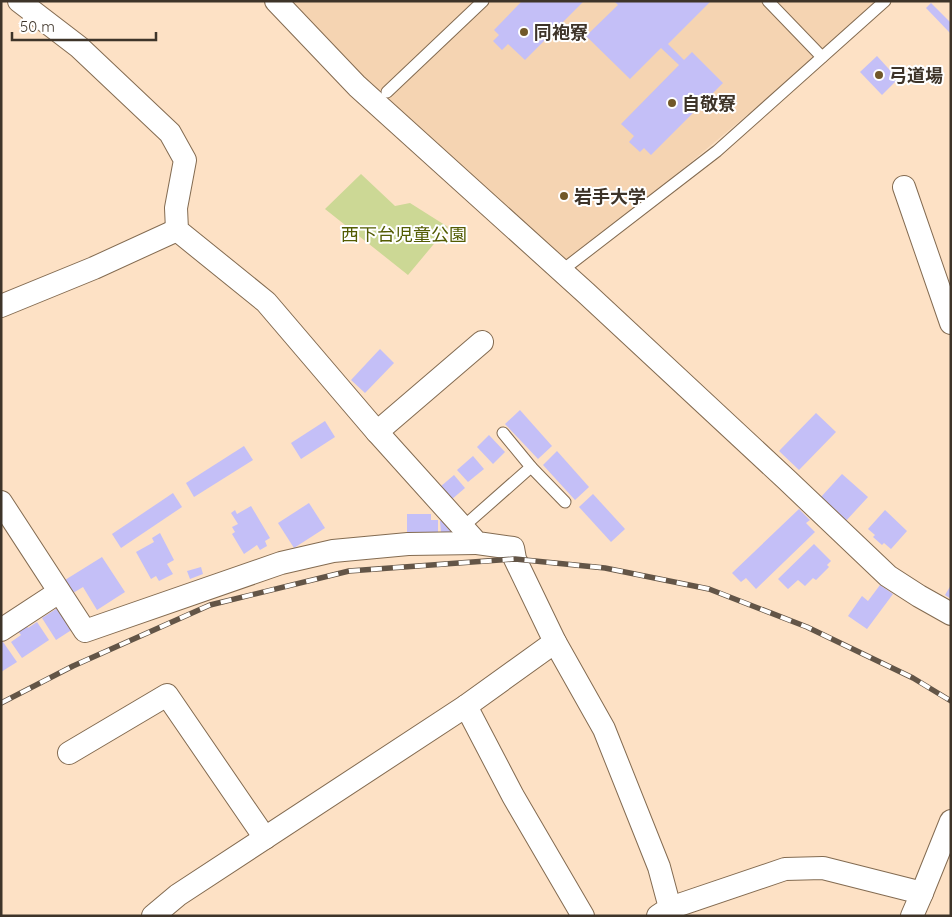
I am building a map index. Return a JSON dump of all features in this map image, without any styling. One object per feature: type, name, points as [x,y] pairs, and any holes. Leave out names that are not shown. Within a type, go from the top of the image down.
[{"type":"street","points":[[19,1],[79,47],[170,133],[185,160],[176,208],[177,230],[266,302],[377,432],[470,535]]},
{"type":"street","points":[[276,1],[356,86],[593,300],[888,576],[951,614]]},
{"type":"street","points":[[904,187],[951,323]]},
{"type":"street","points":[[1,306],[94,268],[177,230]]},
{"type":"street","points":[[377,432],[482,342]]},
{"type":"street","points":[[1,502],[85,631],[281,563],[333,551],[408,544],[470,535],[513,548],[515,559],[555,642],[604,729],[659,868],[664,912],[785,869],[823,868],[922,893]]},
{"type":"street","points":[[1,630],[59,592]]},
{"type":"street","points":[[154,916],[178,895],[466,706],[555,642]]},
{"type":"street","points":[[69,753],[167,696],[265,838]]},
{"type":"street","points":[[466,706],[513,796],[582,916]]},
{"type":"street","points":[[912,916],[951,821]]},
{"type":"lane","points":[[387,92],[483,1]]},
{"type":"lane","points":[[768,1],[822,57]]},
{"type":"lane","points":[[560,272],[717,151],[885,1]]},
{"type":"lane","points":[[503,433],[531,467],[565,502]]},
{"type":"lane","points":[[470,535],[531,467]]},
{"type":"shaded area","name":"岩手大学","points":[[284,1],[883,1],[560,272]]},
{"type":"green space","name":"西下台児童公園","points":[[361,174],[395,206],[410,203],[448,227],[408,275],[325,209]]},
{"type":"building","name":"同袍寮","points":[[522,1],[584,1],[525,60],[508,44],[502,50],[493,41],[499,35],[494,30]]},
{"type":"building","points":[[614,1],[711,1],[668,44],[684,60],[692,52],[723,83],[651,155],[644,148],[640,152],[629,142],[634,136],[621,124],[679,65],[661,48],[630,79],[586,36],[618,5]]},
{"type":"building","points":[[931,3],[951,23],[950,33],[926,8]]},
{"type":"building","name":"弓道場","points":[[877,56],[898,79],[882,95],[860,72]]},
{"type":"building","points":[[380,349],[394,363],[365,393],[351,380]]},
{"type":"building","points":[[520,410],[552,446],[538,459],[505,424]]},
{"type":"building","points":[[816,413],[836,432],[799,470],[779,451]]},
{"type":"building","points":[[325,421],[335,437],[301,459],[291,443]]},
{"type":"building","points":[[489,435],[505,452],[493,464],[477,447]]},
{"type":"building","points":[[244,446],[253,460],[194,497],[186,483]]},
{"type":"building","points":[[557,451],[589,487],[575,500],[543,465]]},
{"type":"building","points":[[473,456],[484,469],[468,482],[457,470]]},
{"type":"building","points":[[842,474],[868,497],[844,523],[837,517],[840,514],[821,497]]},
{"type":"building","points":[[454,475],[465,488],[451,500],[440,487]]},
{"type":"building","points":[[173,493],[182,507],[121,548],[112,534]]},
{"type":"building","points":[[593,494],[625,529],[611,542],[579,507]]},
{"type":"building","points":[[309,503],[325,528],[294,548],[278,523]]},
{"type":"building","points":[[251,506],[270,538],[265,541],[267,546],[260,550],[257,545],[244,554],[232,534],[235,532],[232,527],[238,524],[231,513],[235,510],[237,514]]},
{"type":"building","points":[[799,509],[810,520],[806,523],[815,532],[756,589],[746,578],[741,582],[732,573]]},
{"type":"building","points":[[885,510],[907,531],[891,549],[884,543],[882,545],[873,537],[875,535],[868,529]]},
{"type":"building","points":[[407,514],[431,514],[431,520],[438,520],[438,533],[407,533]]},
{"type":"building","points":[[440,521],[444,521],[453,533],[441,533]]},
{"type":"building","points":[[160,533],[174,560],[167,564],[173,574],[159,581],[156,576],[151,579],[136,552],[154,542],[152,538]]},
{"type":"building","points":[[814,544],[831,561],[827,565],[829,567],[816,580],[813,578],[805,586],[798,580],[788,589],[778,579]]},
{"type":"building","points":[[102,557],[125,592],[97,610],[83,587],[73,593],[65,580]]},
{"type":"building","points":[[201,567],[203,574],[190,579],[187,571]]},
{"type":"building","points":[[880,585],[893,594],[867,629],[848,616],[862,596],[868,601]]},
{"type":"building","points":[[951,585],[951,599],[945,595]]},
{"type":"building","points":[[59,607],[73,629],[56,640],[42,618]]},
{"type":"building","points":[[37,622],[49,640],[22,658],[11,642],[21,635],[17,630],[26,624],[28,628]]},
{"type":"building","points":[[1,639],[17,662],[1,672]]},
{"type":"railway","points":[[1,703],[73,666],[210,605],[349,571],[515,559],[605,568],[709,589],[807,627],[913,678],[951,701]]},
{"type":"place","name":"同袍寮","points":[[524,32]]},
{"type":"place","name":"弓道場","points":[[879,75]]},
{"type":"place","name":"自敬寮","points":[[672,103]]},
{"type":"place","name":"岩手大学","points":[[564,196]]}]
